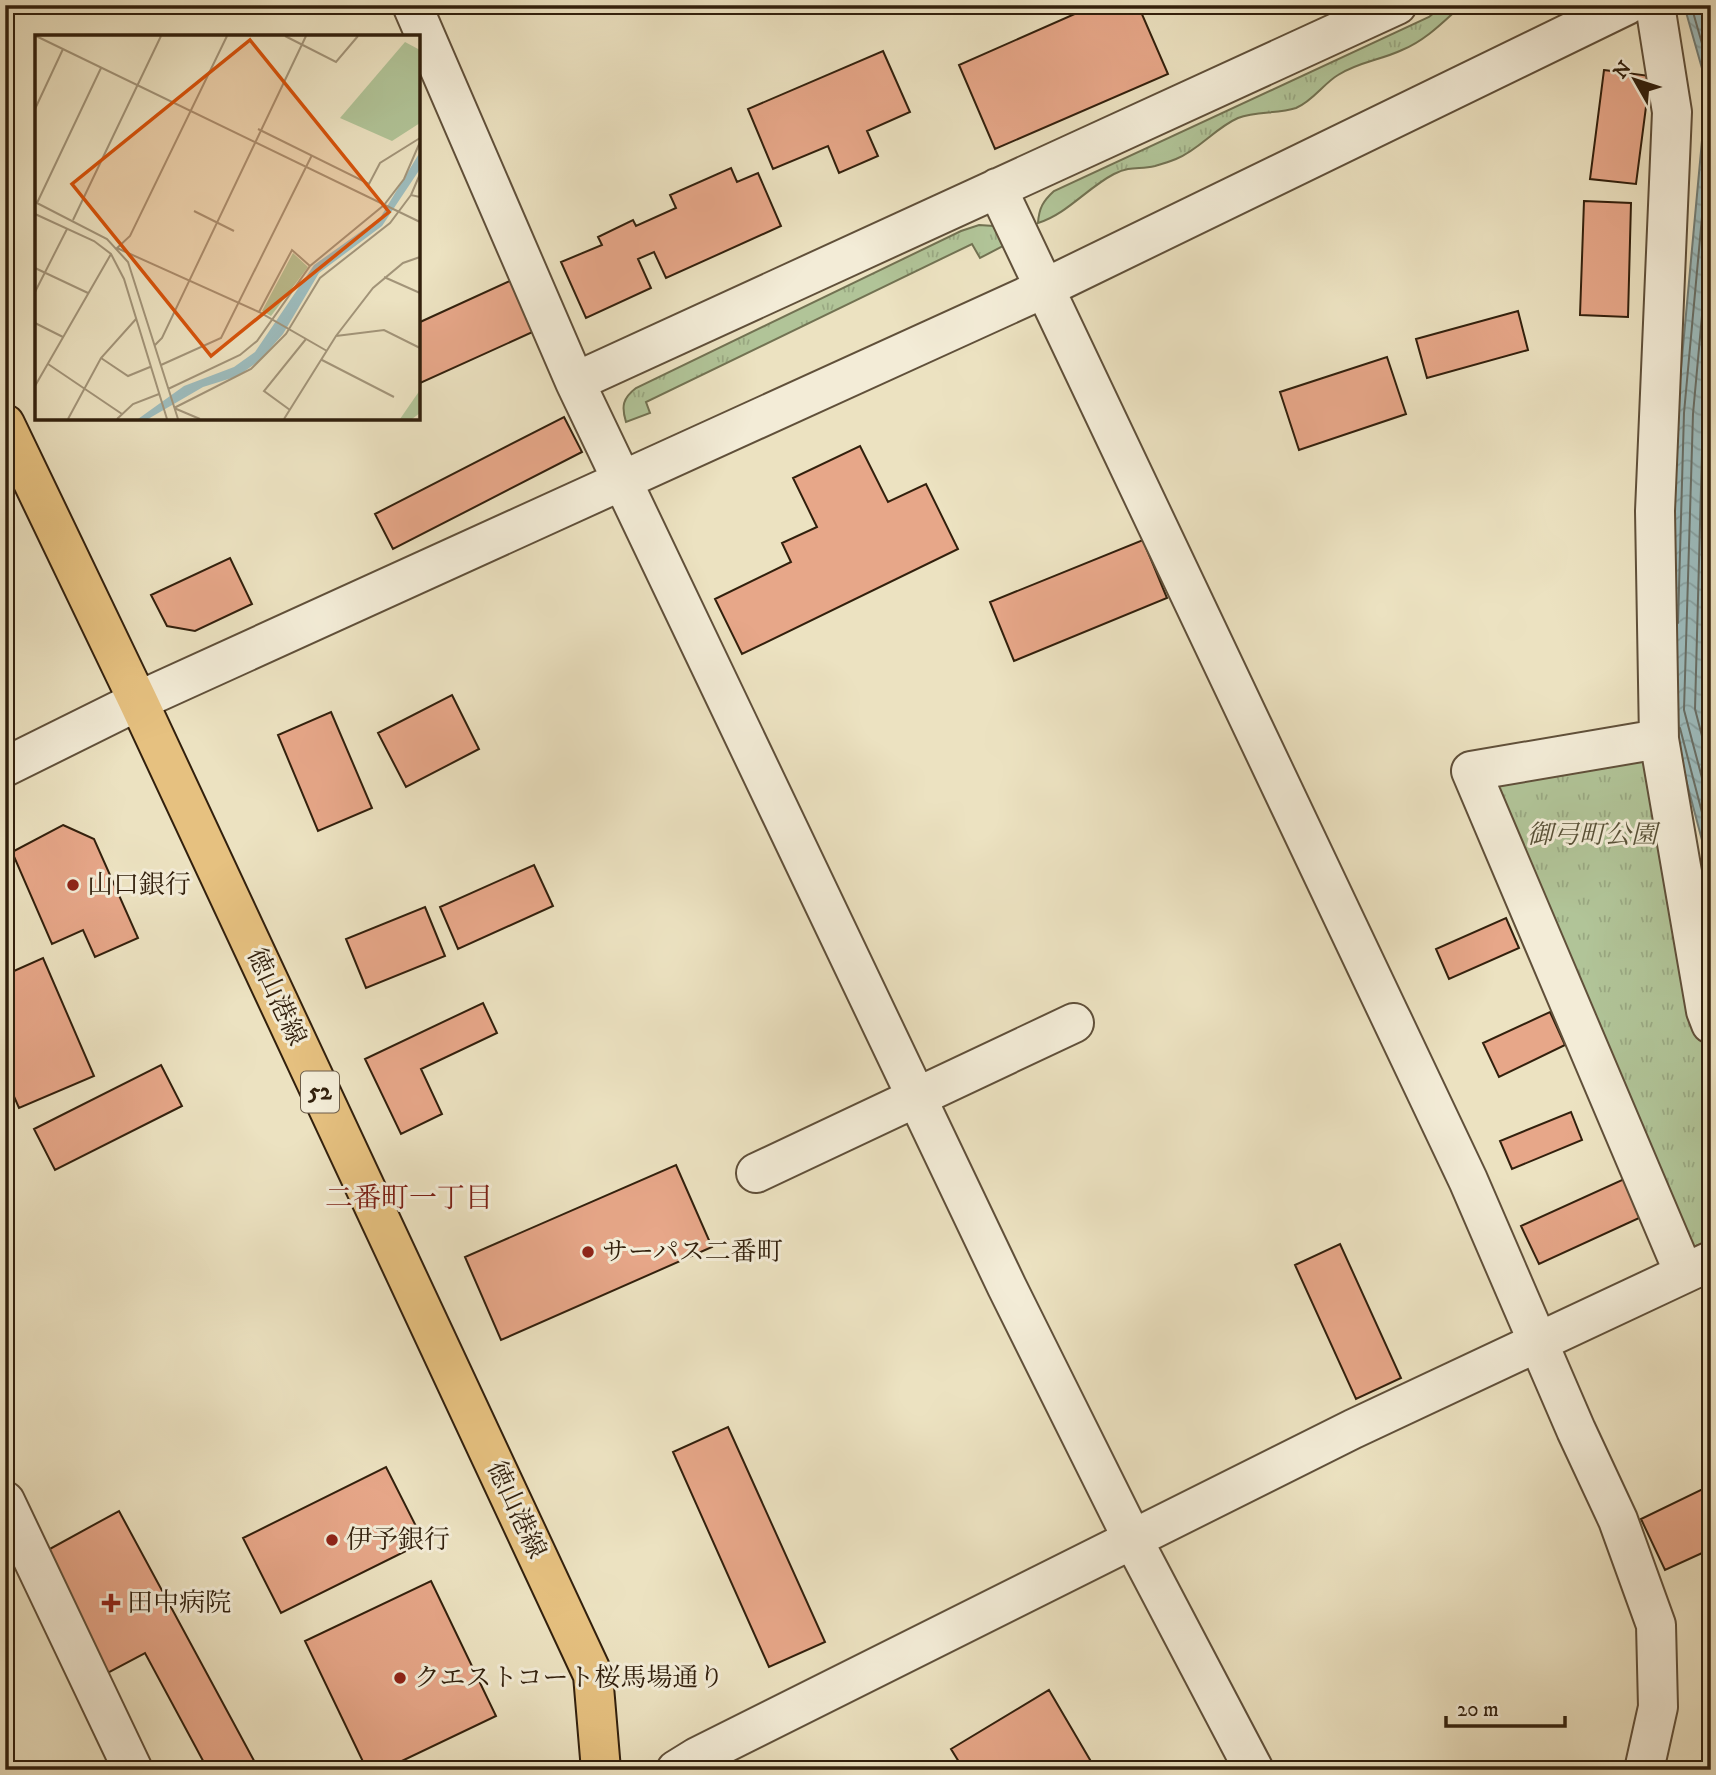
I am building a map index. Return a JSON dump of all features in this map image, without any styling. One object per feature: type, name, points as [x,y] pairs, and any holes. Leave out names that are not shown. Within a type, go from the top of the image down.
[{"type":"main road","name":"徳山港線","points":[[5,424],[138,701],[593,1675],[601,1770]]},
{"type":"street","points":[[412,5],[575,382],[622,481],[1007,1287],[1133,1540],[1254,1770]]},
{"type":"street","points":[[575,382],[1397,5]]},
{"type":"street","points":[[5,767],[138,701],[1045,288],[1627,5]]},
{"type":"street","points":[[1655,5],[1672,112],[1655,511],[1658,739],[1706,1011],[1711,1024]]},
{"type":"street","points":[[997,188],[1468,1180],[1618,1520],[1656,1625],[1658,1707],[1644,1770]]},
{"type":"street","points":[[676,1770],[1353,1429],[1697,1267],[1471,771],[1658,739]]},
{"type":"street","points":[[757,1173],[1074,1023]]},
{"type":"street","points":[[5,1501],[133,1770]]},
{"type":"green space","points":[[1444,5],[1462,5],[1411,46],[1346,71],[1302,105],[1289,110],[1238,118],[1176,159],[1114,174],[1058,214],[1038,223],[1042,205],[1054,191],[1429,17]]},
{"type":"green space","points":[[979,225],[994,226],[1007,244],[980,258],[972,244],[646,402],[650,413],[626,422],[624,403],[636,388],[961,231]]},
{"type":"green space","name":"御弓町公園","points":[[1649,757],[1694,1009],[1711,1055],[1711,1240],[1688,1249],[1492,778]]},
{"type":"water","points":[[1684,5],[1711,5],[1711,874],[1668,712],[1677,412],[1707,86]]},
{"type":"building","points":[[1095,5],[1138,5],[1168,74],[995,149],[959,65]]},
{"type":"building","points":[[883,51],[910,112],[867,131],[878,156],[839,173],[828,146],[773,169],[748,109]]},
{"type":"building","points":[[1604,70],[1650,76],[1636,184],[1590,179]]},
{"type":"building","points":[[731,168],[737,182],[758,173],[781,226],[666,278],[654,252],[638,259],[651,288],[586,318],[561,262],[602,245],[598,237],[633,220],[636,226],[676,208],[670,195]]},
{"type":"building","points":[[1584,201],[1631,203],[1628,317],[1580,315]]},
{"type":"building","points":[[514,279],[537,330],[420,383],[420,322]]},
{"type":"building","points":[[1518,311],[1528,350],[1427,378],[1416,339]]},
{"type":"building","points":[[1387,357],[1406,414],[1299,450],[1280,392]]},
{"type":"building","points":[[564,417],[582,452],[393,549],[375,514]]},
{"type":"building","points":[[860,446],[888,502],[926,484],[958,549],[742,654],[715,599],[791,562],[782,543],[817,527],[793,478]]},
{"type":"building","points":[[1143,540],[1167,598],[1014,661],[990,602]]},
{"type":"building","points":[[230,558],[252,604],[195,631],[167,626],[151,595]]},
{"type":"building","points":[[452,695],[479,749],[406,787],[378,733]]},
{"type":"building","points":[[331,712],[372,808],[318,831],[278,735]]},
{"type":"building","points":[[63,825],[94,839],[138,938],[95,957],[83,930],[52,944],[12,852]]},
{"type":"building","points":[[534,865],[553,906],[458,949],[440,907]]},
{"type":"building","points":[[425,907],[445,956],[366,988],[346,939]]},
{"type":"building","points":[[1506,918],[1519,948],[1449,979],[1436,949]]},
{"type":"building","points":[[43,958],[94,1076],[19,1108],[5,1076],[5,975]]},
{"type":"building","points":[[483,1003],[497,1033],[421,1069],[442,1114],[401,1134],[365,1059]]},
{"type":"building","points":[[1550,1012],[1565,1045],[1499,1077],[1483,1043]]},
{"type":"building","points":[[161,1065],[182,1106],[55,1170],[34,1129]]},
{"type":"building","points":[[1571,1112],[1582,1140],[1512,1169],[1500,1141]]},
{"type":"building","name":"サーパス二番町","points":[[676,1165],[712,1247],[501,1340],[465,1257]]},
{"type":"building","points":[[1633,1175],[1650,1213],[1539,1264],[1521,1226]]},
{"type":"building","points":[[1340,1244],[1401,1378],[1356,1399],[1295,1265]]},
{"type":"building","points":[[728,1427],[825,1642],[769,1667],[673,1452]]},
{"type":"building","points":[[386,1467],[424,1542],[281,1613],[243,1538]]},
{"type":"building","points":[[1711,1485],[1711,1549],[1665,1570],[1641,1519]]},
{"type":"building","points":[[119,1511],[259,1770],[208,1770],[145,1653],[102,1676],[37,1556]]},
{"type":"building","name":"クエストコート桜馬場通り","points":[[431,1581],[496,1716],[383,1770],[367,1770],[305,1641]]},
{"type":"building","points":[[1049,1690],[1096,1770],[964,1770],[951,1749]]},
{"type":"place","name":"山口銀行","points":[[73,885]]},
{"type":"place","name":"サーパス二番町","points":[[588,1252]]},
{"type":"place","name":"伊予銀行","points":[[332,1540]]},
{"type":"place","name":"田中病院","points":[[111,1603]]},
{"type":"place","name":"クエストコート桜馬場通り","points":[[400,1678]]},
{"type":"district","name":"二番町一丁目","points":[[409,1198]]}]
